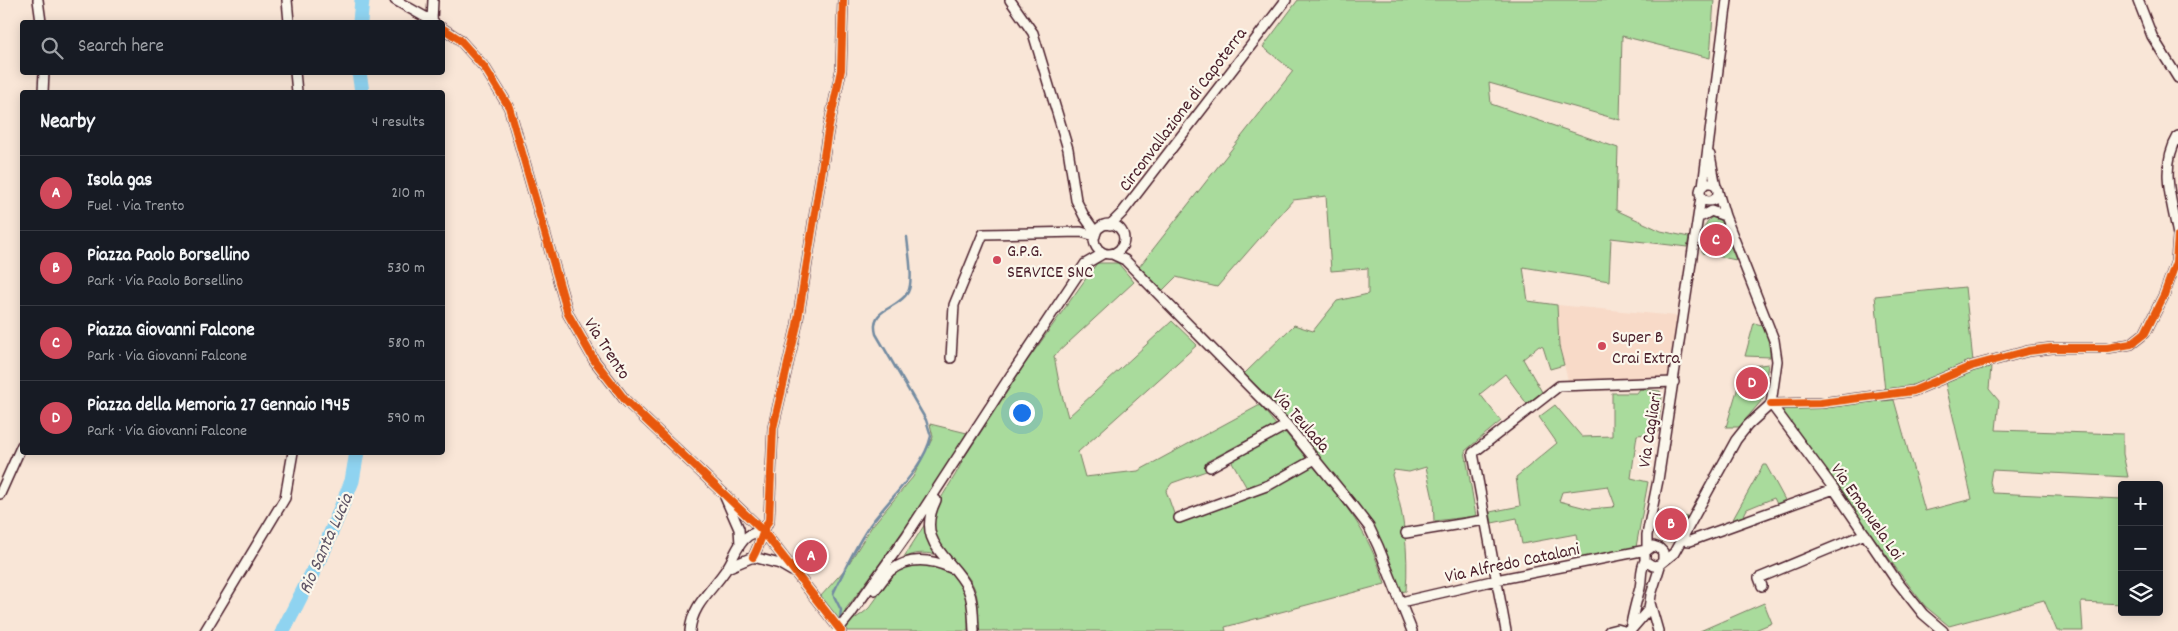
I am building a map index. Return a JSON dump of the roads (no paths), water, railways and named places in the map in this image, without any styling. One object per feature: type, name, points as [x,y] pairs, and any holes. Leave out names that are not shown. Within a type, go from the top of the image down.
[{"type":"street","points":[[38,0],[41,20]]},
{"type":"street","points":[[287,0],[289,20]]},
{"type":"street","points":[[395,0],[430,20]]},
{"type":"street","points":[[433,0],[433,20]]},
{"type":"street","points":[[727,568],[753,557],[762,542],[763,531],[769,520],[773,428],[798,325],[828,131],[841,70],[843,0]]},
{"type":"street","points":[[1010,0],[1033,33],[1068,149],[1076,200],[1089,223],[1098,249],[1125,260]]},
{"type":"street","name":"Circonvallazione di Capoterra","points":[[1107,225],[1122,214],[1286,0]]},
{"type":"street","points":[[1725,216],[1720,208],[1708,200],[1700,191],[1703,186],[1709,147],[1726,0]]},
{"type":"street","points":[[2138,0],[2152,36],[2178,78]]},
{"type":"street","name":"Via Trento","points":[[445,30],[464,44],[485,68],[509,107],[568,314],[594,360],[625,400],[763,531],[839,631]]},
{"type":"street","points":[[43,90],[44,75]]},
{"type":"street","points":[[295,75],[297,90]]},
{"type":"street","points":[[1771,404],[1821,403],[1913,391],[1972,366],[2028,352],[2052,348],[2113,348],[2131,344],[2145,334],[2164,295],[2176,262],[2178,236],[2167,171],[2168,157],[2178,136]]},
{"type":"street","points":[[1655,583],[1681,542],[1736,440],[1748,425],[1771,404],[1777,361],[1774,340],[1725,216],[1717,189],[1709,147]]},
{"type":"street","points":[[1703,186],[1711,184],[1717,189]]},
{"type":"street","points":[[1708,200],[1717,197],[1717,189]]},
{"type":"street","name":"Via Cagliari","points":[[1630,631],[1640,586],[1642,566],[1646,555],[1700,218],[1708,200]]},
{"type":"street","points":[[1700,218],[1712,211],[1725,216]]},
{"type":"street","points":[[1122,214],[1121,231],[1124,240],[1122,246],[1125,260]]},
{"type":"street","points":[[1089,223],[1107,225],[1121,231]]},
{"type":"street","points":[[839,631],[952,467],[1085,264],[1095,238],[1107,225]]},
{"type":"street","points":[[951,358],[954,305],[983,234],[1081,232],[1095,238]]},
{"type":"street","points":[[1085,264],[1122,246]]},
{"type":"street","name":"Via Teulada","points":[[1125,260],[1287,425],[1369,527],[1412,631]]},
{"type":"street","points":[[1506,631],[1484,520],[1473,452],[1556,387],[1566,384],[1674,382]]},
{"type":"street","name":"Via Emanuela Loi","points":[[1771,404],[1909,596],[1923,614],[1943,631]]},
{"type":"street","points":[[1210,467],[1287,425]]},
{"type":"street","points":[[0,494],[20,449]]},
{"type":"street","points":[[206,631],[285,498],[292,455]]},
{"type":"street","points":[[1179,518],[1269,485],[1314,459]]},
{"type":"street","points":[[952,467],[948,480],[932,508],[930,520],[931,533],[935,544],[961,577],[970,594],[974,631]]},
{"type":"street","points":[[1674,554],[1653,566],[1646,555],[1653,546],[1659,548],[1690,541],[1834,490]]},
{"type":"street","points":[[722,491],[736,518],[740,544]]},
{"type":"street","points":[[1406,533],[1484,520]]},
{"type":"street","name":"Via Cagliari","points":[[1650,526],[1659,548]]},
{"type":"street","points":[[690,631],[693,615],[700,602],[727,568],[740,544],[749,535],[763,531]]},
{"type":"street","points":[[1762,586],[1760,578],[1865,534]]},
{"type":"street","points":[[1659,548],[1664,555],[1662,562]]},
{"type":"street","name":"Via Alfredo Catalani","points":[[1401,602],[1496,580],[1630,554],[1646,555]]},
{"type":"street","points":[[753,557],[780,564],[797,574]]},
{"type":"street","points":[[860,603],[870,596],[890,571],[903,564],[927,560],[954,570]]},
{"type":"street","name":"Via Cagliari","points":[[1630,631],[1649,609],[1662,562]]},
{"type":"street","points":[[1650,603],[1658,631]]},
{"type":"street","points":[[1634,610],[1636,614],[1643,615]]},
{"type":"street","points":[[1609,631],[1617,629],[1624,631]]},
{"type":"waterway","name":"Rio Santa Lucia","points":[[360,20],[362,0]]},
{"type":"waterway","name":"Rio Santa Lucia","points":[[359,75],[362,90]]},
{"type":"waterway","points":[[840,618],[841,610],[833,594],[846,567],[870,525],[914,471],[927,448],[931,436],[926,420],[876,334],[876,319],[885,310],[903,298],[910,287],[911,273],[907,237]]},
{"type":"waterway","name":"Rio Santa Lucia","points":[[283,631],[323,552],[352,481],[356,455]]},
{"type":"place","name":"Piazza Giovanni Falcone","points":[[1716,240]]},
{"type":"place","name":"G.P.G. SERVICE SNC","points":[[997,260]]},
{"type":"place","name":"Super B Crai Extra","points":[[1602,346]]},
{"type":"place","name":"Piazza della Memoria 27 Gennaio 1945","points":[[1752,383]]},
{"type":"place","name":"Piazza Paolo Borsellino","points":[[1671,524]]},
{"type":"place","name":"Isola gas","points":[[811,556]]}]
